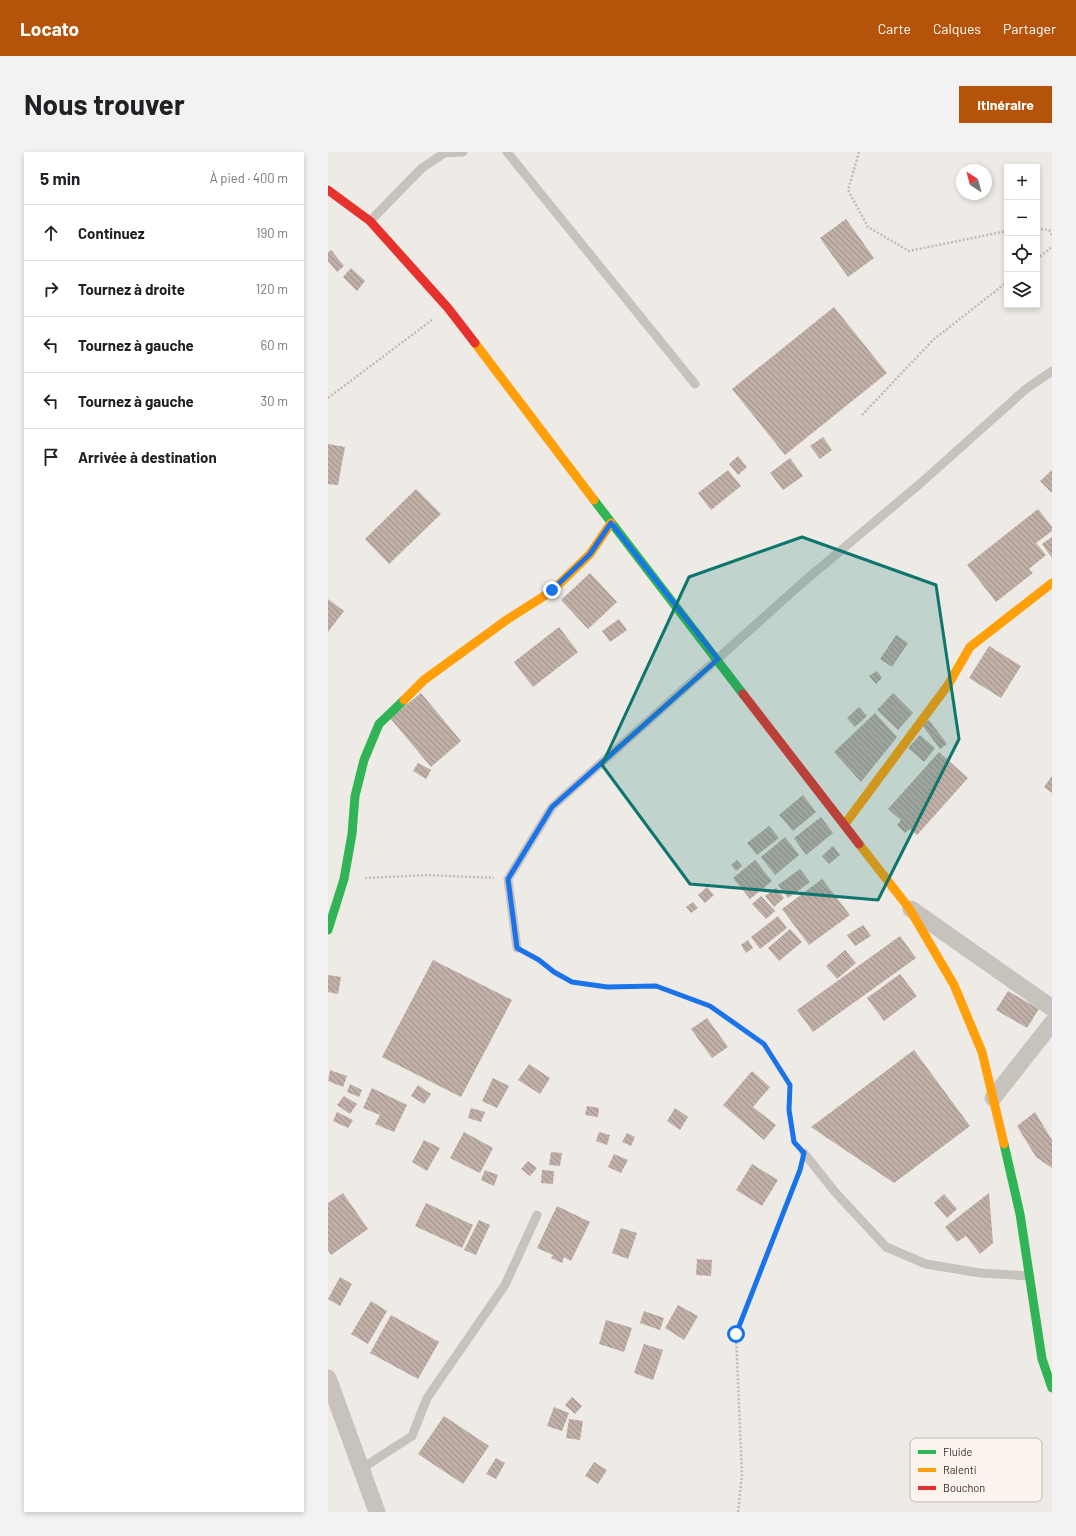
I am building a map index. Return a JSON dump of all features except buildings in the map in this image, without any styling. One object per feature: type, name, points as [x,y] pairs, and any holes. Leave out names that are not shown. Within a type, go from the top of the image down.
[{"type":"street","points":[[328,190],[370,222],[448,308],[611,523],[718,659],[909,908],[954,985],[982,1052],[1020,1214],[1042,1359],[1052,1388]]},
{"type":"street","points":[[328,930],[344,879],[352,834],[355,796],[364,760],[379,724],[424,680],[508,619],[552,590],[590,554],[611,523]]},
{"type":"street","points":[[845,824],[948,685],[970,647],[1052,583]]},
{"type":"street","points":[[909,908],[1052,1008]]},
{"type":"street","points":[[993,1098],[1052,1023]]},
{"type":"street","points":[[328,1378],[377,1512]]},
{"type":"lane","points":[[370,222],[422,168],[444,153],[463,152]]},
{"type":"lane","points":[[507,152],[695,384]]},
{"type":"lane","points":[[517,948],[508,879],[552,807],[801,584],[922,482],[1026,389],[1052,370]]},
{"type":"lane","points":[[804,1153],[835,1192],[886,1247],[926,1264],[980,1273],[1030,1276]]},
{"type":"lane","points":[[361,1469],[412,1436],[427,1398],[505,1285],[537,1215]]},
{"type":"path","points":[[859,152],[848,190],[868,227],[909,251],[1004,232]]},
{"type":"path","points":[[1040,229],[1049,230],[1052,235]]},
{"type":"path","points":[[1040,257],[1052,247]]},
{"type":"path","points":[[862,415],[933,340],[1004,284]]},
{"type":"path","points":[[328,398],[448,308]]},
{"type":"path","points":[[344,879],[428,875],[508,879]]},
{"type":"path","points":[[517,948],[539,960],[554,972],[572,982],[607,987],[656,986],[710,1006],[764,1044],[790,1085],[789,1110],[794,1142],[804,1153],[800,1170],[736,1334],[742,1475],[738,1512]]},
{"type":"highlighted area","points":[[802,537],[936,585],[959,739],[878,900],[690,884],[602,765],[689,577]]},
{"type":"traffic: fast","points":[[594,500],[743,694]]},
{"type":"traffic: fast","points":[[328,930],[344,879],[352,834],[355,796],[364,760],[379,724],[404,700]]},
{"type":"traffic: fast","points":[[1004,1144],[1020,1214],[1042,1359],[1052,1388]]},
{"type":"traffic: slow","points":[[475,343],[594,500]]},
{"type":"traffic: slow","points":[[404,700],[424,680],[508,619],[552,591],[590,554],[611,523]]},
{"type":"traffic: slow","points":[[845,824],[948,685],[970,647],[1052,583]]},
{"type":"traffic: slow","points":[[859,844],[909,908],[954,985],[982,1052],[1004,1144]]},
{"type":"traffic: jam","points":[[328,190],[370,221],[448,308],[475,343]]},
{"type":"traffic: jam","points":[[743,694],[859,844]]},
{"type":"route","points":[[552,590],[590,554],[611,523],[718,659],[552,807],[508,879],[517,948],[539,960],[554,972],[572,982],[607,987],[656,986],[710,1006],[764,1044],[790,1085],[789,1110],[794,1142],[804,1153],[800,1170],[736,1334]]}]
